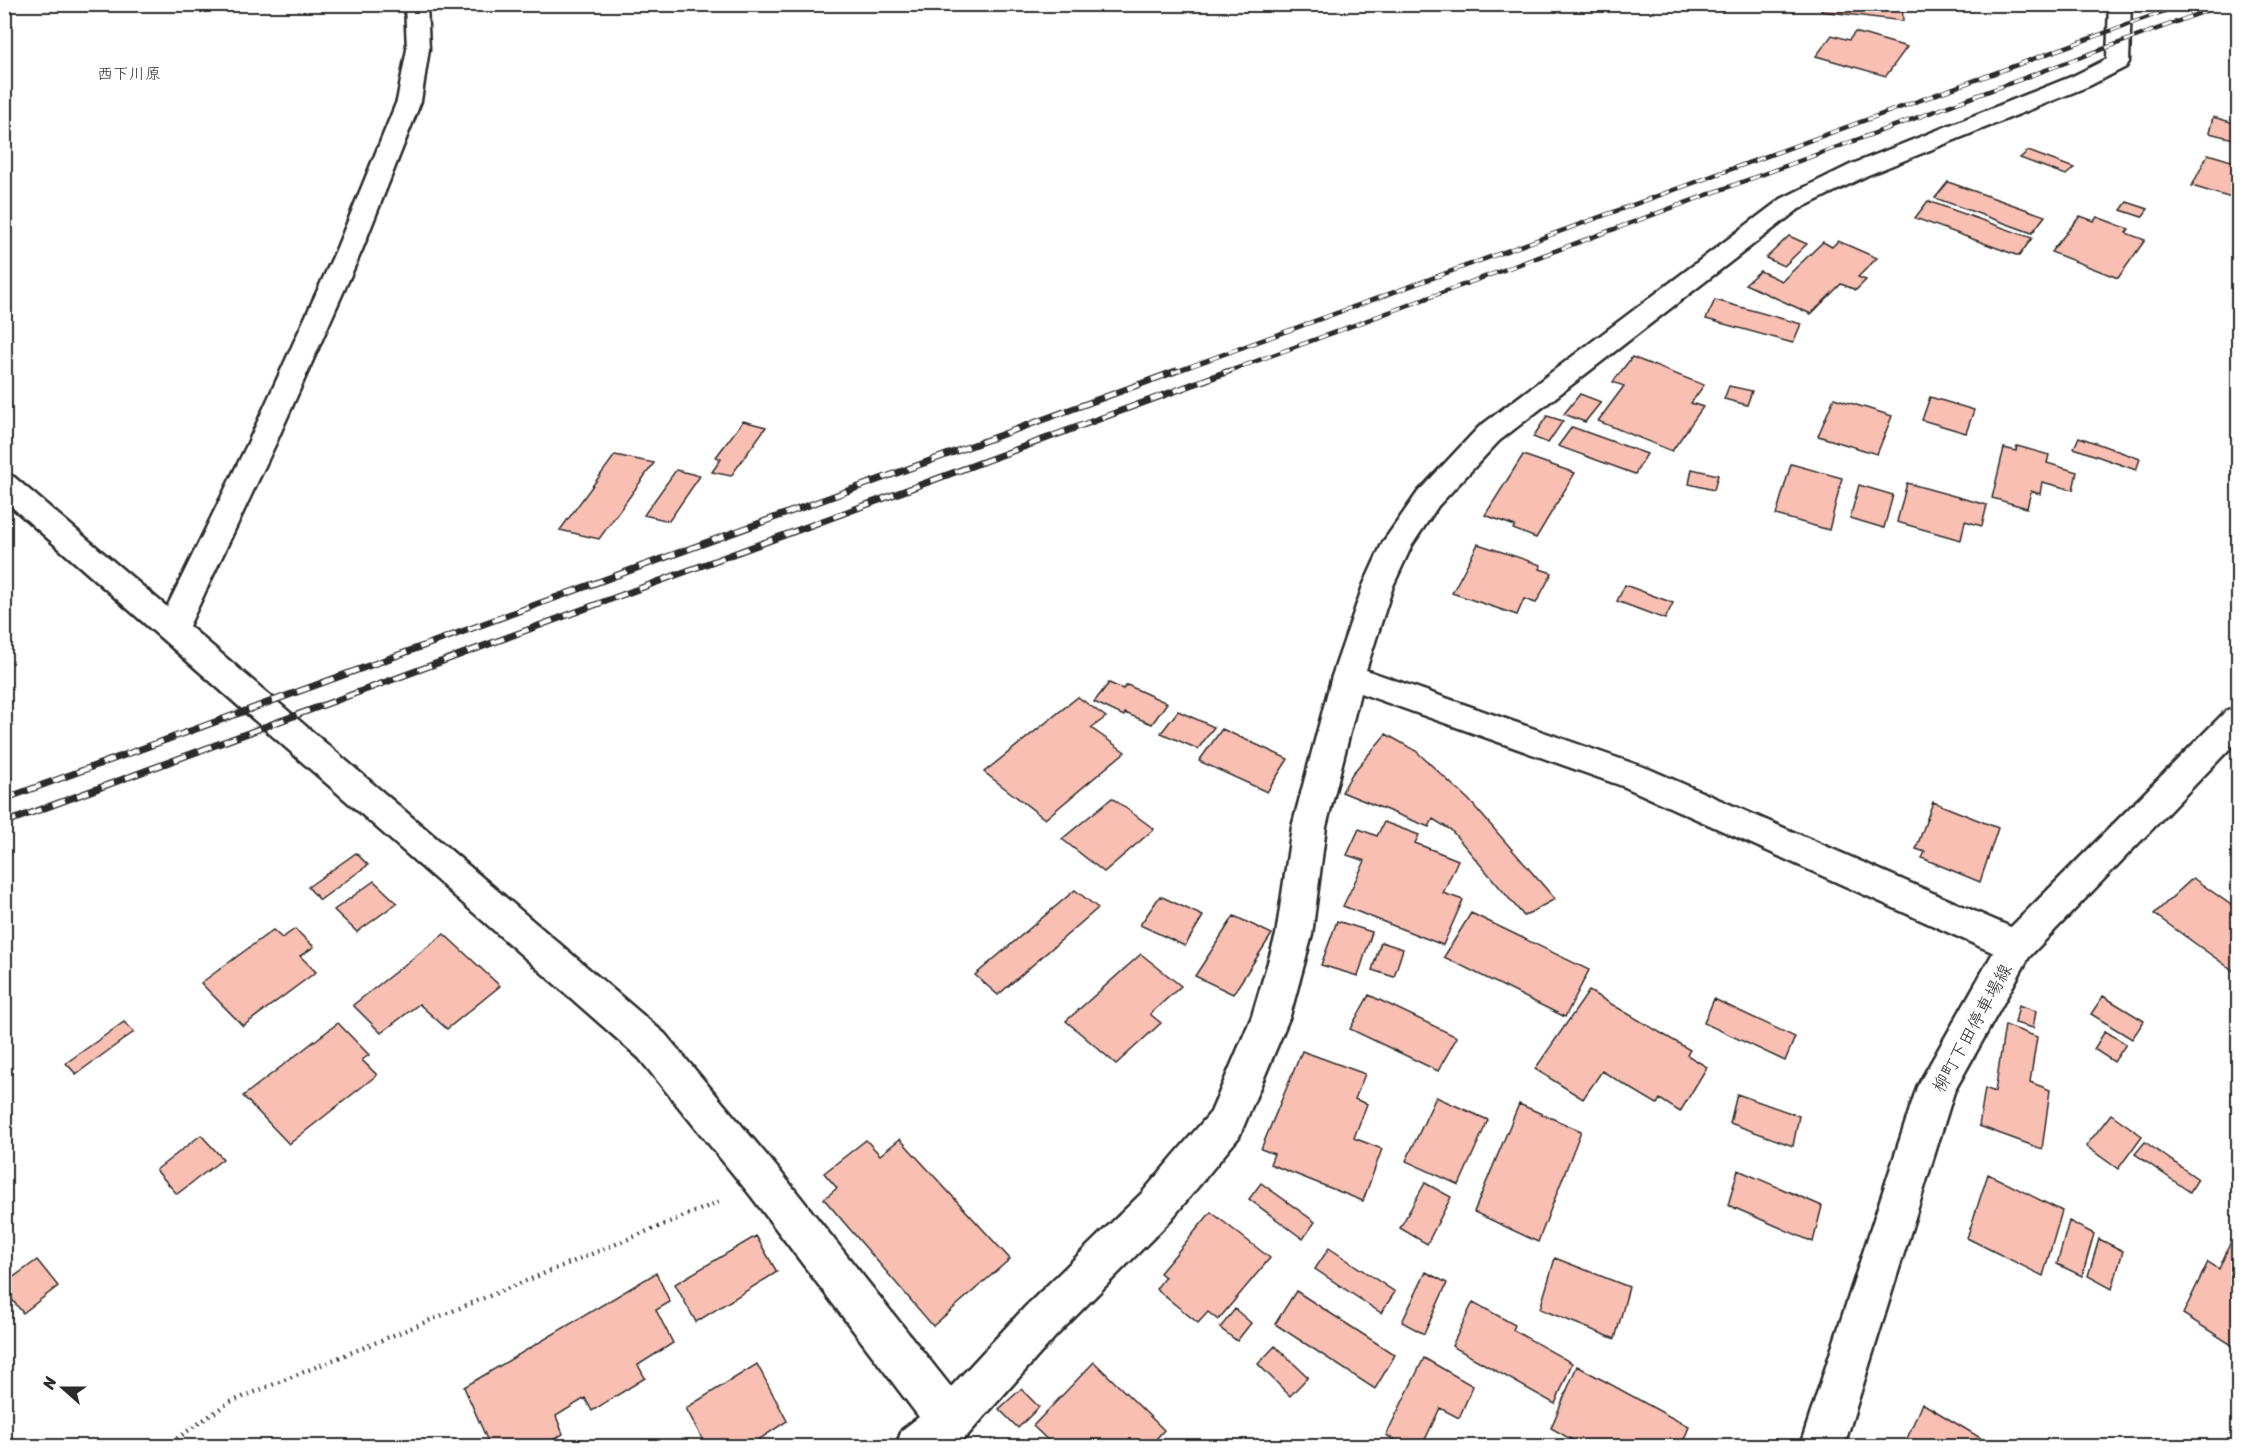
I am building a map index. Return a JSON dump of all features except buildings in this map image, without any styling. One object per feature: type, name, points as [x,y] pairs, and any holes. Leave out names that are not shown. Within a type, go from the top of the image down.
[{"type":"street","points":[[172,628],[261,445],[340,271],[409,101],[418,49],[416,4]]},
{"type":"street","points":[[4,484],[652,1046],[765,1183],[934,1434],[1040,1322],[1155,1208],[1225,1124],[1271,1016],[1294,935],[1309,827],[1348,676],[1378,586],[1398,542],[1428,499],[1489,434],[1790,204],[1859,170],[2081,81],[2118,62],[2120,4]]},
{"type":"street","points":[[1348,676],[1637,778],[2016,946]]},
{"type":"street","name":"柳町下田停車場線","points":[[1822,1446],[1936,1087],[2016,946],[2238,720]]},
{"type":"path","points":[[166,1446],[228,1403],[765,1183]]},
{"type":"railway","points":[[1172,373],[2184,4]]},
{"type":"railway","points":[[1224,373],[2225,4]]},
{"type":"railway","points":[[4,799],[1176,371]]},
{"type":"railway","points":[[4,823],[1229,371]]},
{"type":"district","name":"西下川原","points":[[129,73]]}]
